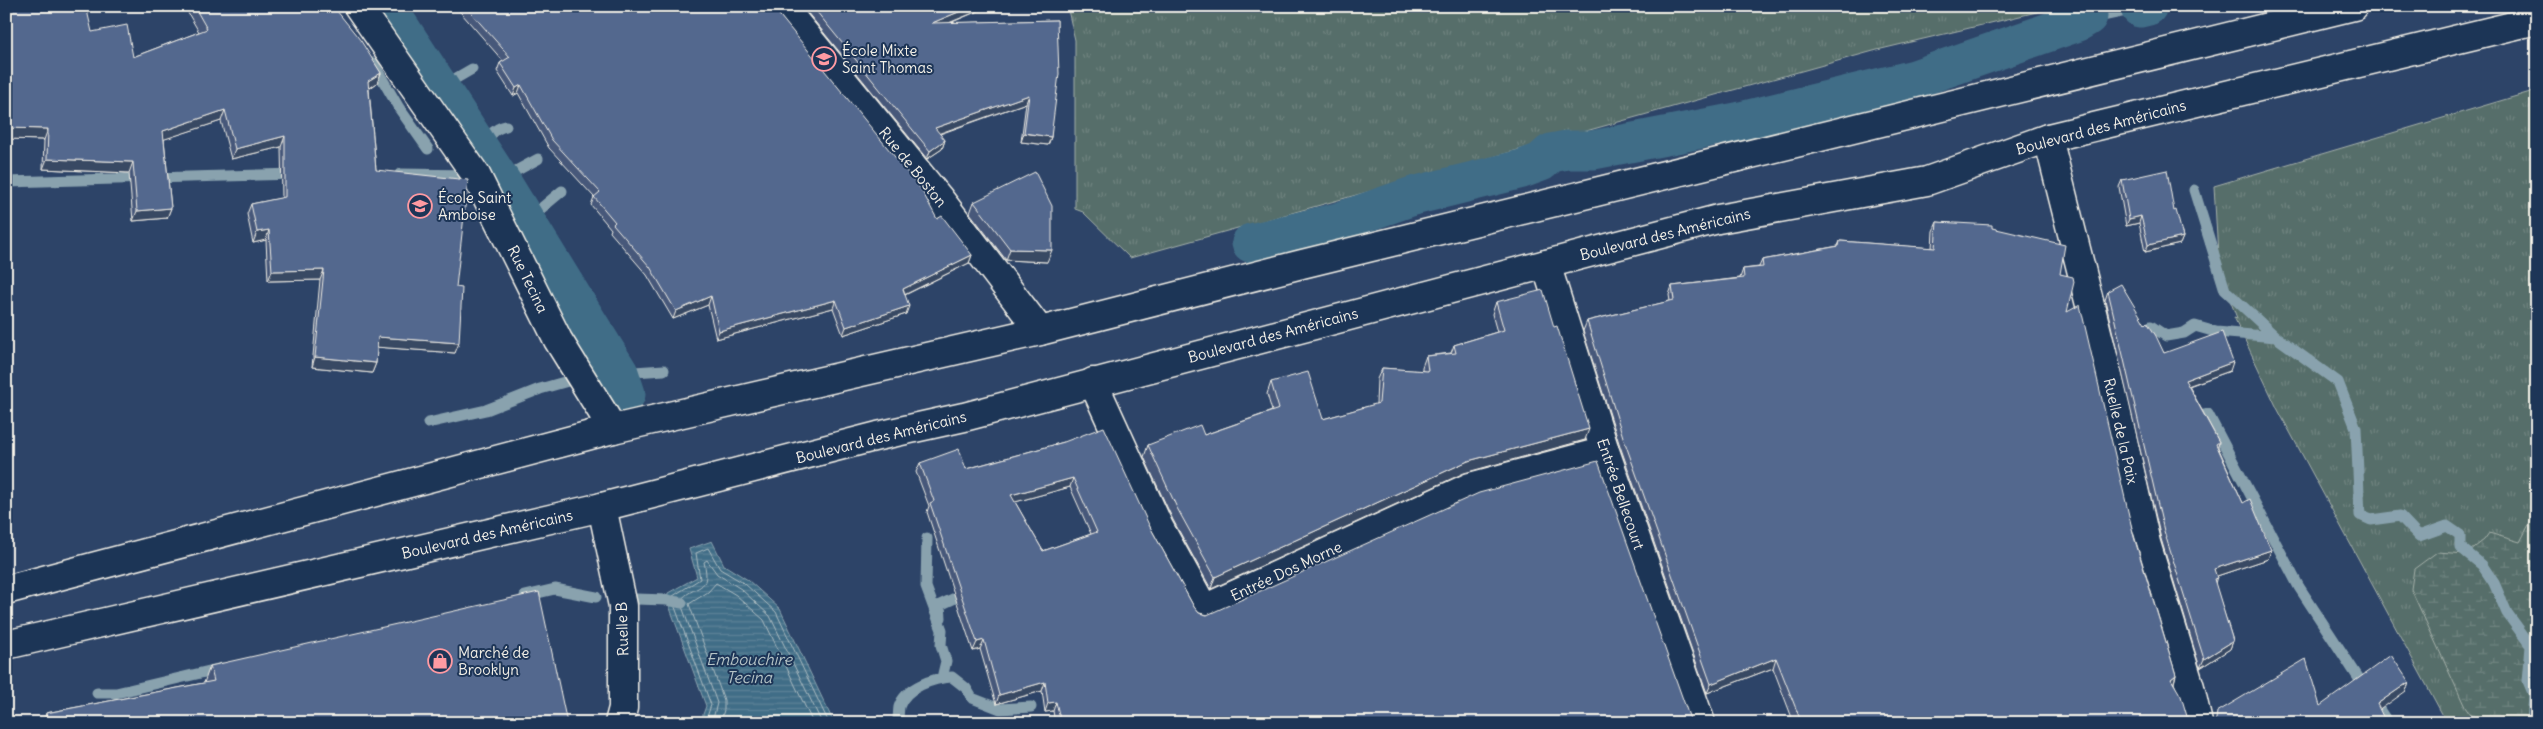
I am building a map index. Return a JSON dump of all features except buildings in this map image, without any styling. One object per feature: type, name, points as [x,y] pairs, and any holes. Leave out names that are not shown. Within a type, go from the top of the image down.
[{"type":"main road","name":"Rue Tecina","points":[[358,6],[476,175],[558,340],[613,429]]},
{"type":"main road","name":"Rue de Boston","points":[[782,6],[938,197],[1040,331]]},
{"type":"main road","points":[[6,590],[613,429],[1040,331],[1302,264],[2354,6]]},
{"type":"main road","name":"Boulevard des Américains","points":[[6,645],[602,507],[1093,382],[1718,219],[1927,181],[2048,138],[2537,20]]},
{"type":"main road","name":"Ruelle de la Paix","points":[[2048,138],[2114,400],[2146,543],[2190,688],[2198,723]]},
{"type":"main road","name":"Entrée Bellecourt","points":[[1546,264],[1605,450],[1701,723]]},
{"type":"main road","name":"Entrée Dos Morne","points":[[1093,382],[1159,527],[1204,609],[1470,487],[1605,450]]},
{"type":"main road","name":"Ruelle B","points":[[602,507],[623,606],[623,708],[619,723]]},
{"type":"green space","points":[[1067,6],[2062,6],[1877,50],[1130,258],[1083,212],[1075,209],[1075,40]]},
{"type":"green space","points":[[2537,90],[2537,723],[2447,723],[2277,408],[2234,317],[2237,318],[2219,272],[2214,186]]},
{"type":"green space","points":[[2537,509],[2537,723],[2476,723],[2465,707],[2411,589],[2414,569],[2437,552],[2466,554],[2484,540],[2489,533],[2520,542]]},
{"type":"water","name":"Embouchire Tecina","points":[[712,541],[724,565],[748,580],[780,609],[834,723],[700,723],[706,706],[667,600],[668,593],[697,577],[689,549]]},
{"type":"waterway","points":[[386,6],[504,186],[619,373],[626,394]]},
{"type":"waterway","points":[[401,29],[410,6]]},
{"type":"waterway","points":[[2078,6],[2088,16],[2102,16],[2140,8],[2148,16]]},
{"type":"waterway","points":[[2140,8],[2148,6]]},
{"type":"waterway","points":[[1251,243],[1338,222],[1413,196],[1522,169],[1541,162],[1551,153],[1567,150],[1593,150],[1737,122],[1915,79],[2078,22],[2088,16]]},
{"type":"waterway","points":[[373,63],[399,108],[428,149]]},
{"type":"waterway","points":[[454,110],[456,90],[453,80],[472,69]]},
{"type":"waterway","points":[[413,84],[432,74]]},
{"type":"waterway","points":[[483,153],[485,144],[493,132],[506,126]]},
{"type":"waterway","points":[[504,186],[512,173],[538,159]]},
{"type":"waterway","points":[[6,182],[297,174]]},
{"type":"waterway","points":[[400,174],[474,175]]},
{"type":"waterway","points":[[489,187],[513,201]]},
{"type":"waterway","points":[[2194,190],[2225,290],[2276,337],[2338,382],[2356,428],[2360,515],[2371,520],[2400,516],[2419,536],[2447,526],[2460,535],[2460,547],[2482,565],[2494,583],[2507,613],[2531,646],[2528,681],[2534,695],[2532,723]]},
{"type":"waterway","points":[[529,227],[538,211],[562,191]]},
{"type":"waterway","points":[[2151,326],[2166,336],[2184,333],[2195,326],[2216,332],[2276,337]]},
{"type":"waterway","points":[[593,377],[664,370]]},
{"type":"waterway","points":[[428,423],[486,410],[540,389],[568,381]]},
{"type":"waterway","points":[[2190,418],[2208,414],[2299,587],[2388,723]]},
{"type":"waterway","points":[[927,538],[926,587],[942,630],[941,645],[946,661],[942,678]]},
{"type":"waterway","points":[[525,596],[555,589],[596,597]]},
{"type":"waterway","points":[[941,618],[940,605],[968,592]]},
{"type":"waterway","points":[[636,599],[667,600],[682,603]]},
{"type":"waterway","points":[[97,693],[116,693],[222,668]]},
{"type":"waterway","points":[[897,723],[899,707],[907,694],[921,685],[952,677],[966,688],[972,698],[1000,709],[1031,707]]},
{"type":"place","name":"École Mixte Saint Thomas","points":[[824,59]]},
{"type":"place","name":"École Saint Amboise","points":[[420,206]]},
{"type":"place","name":"Marché de Brooklyn","points":[[440,661]]}]
